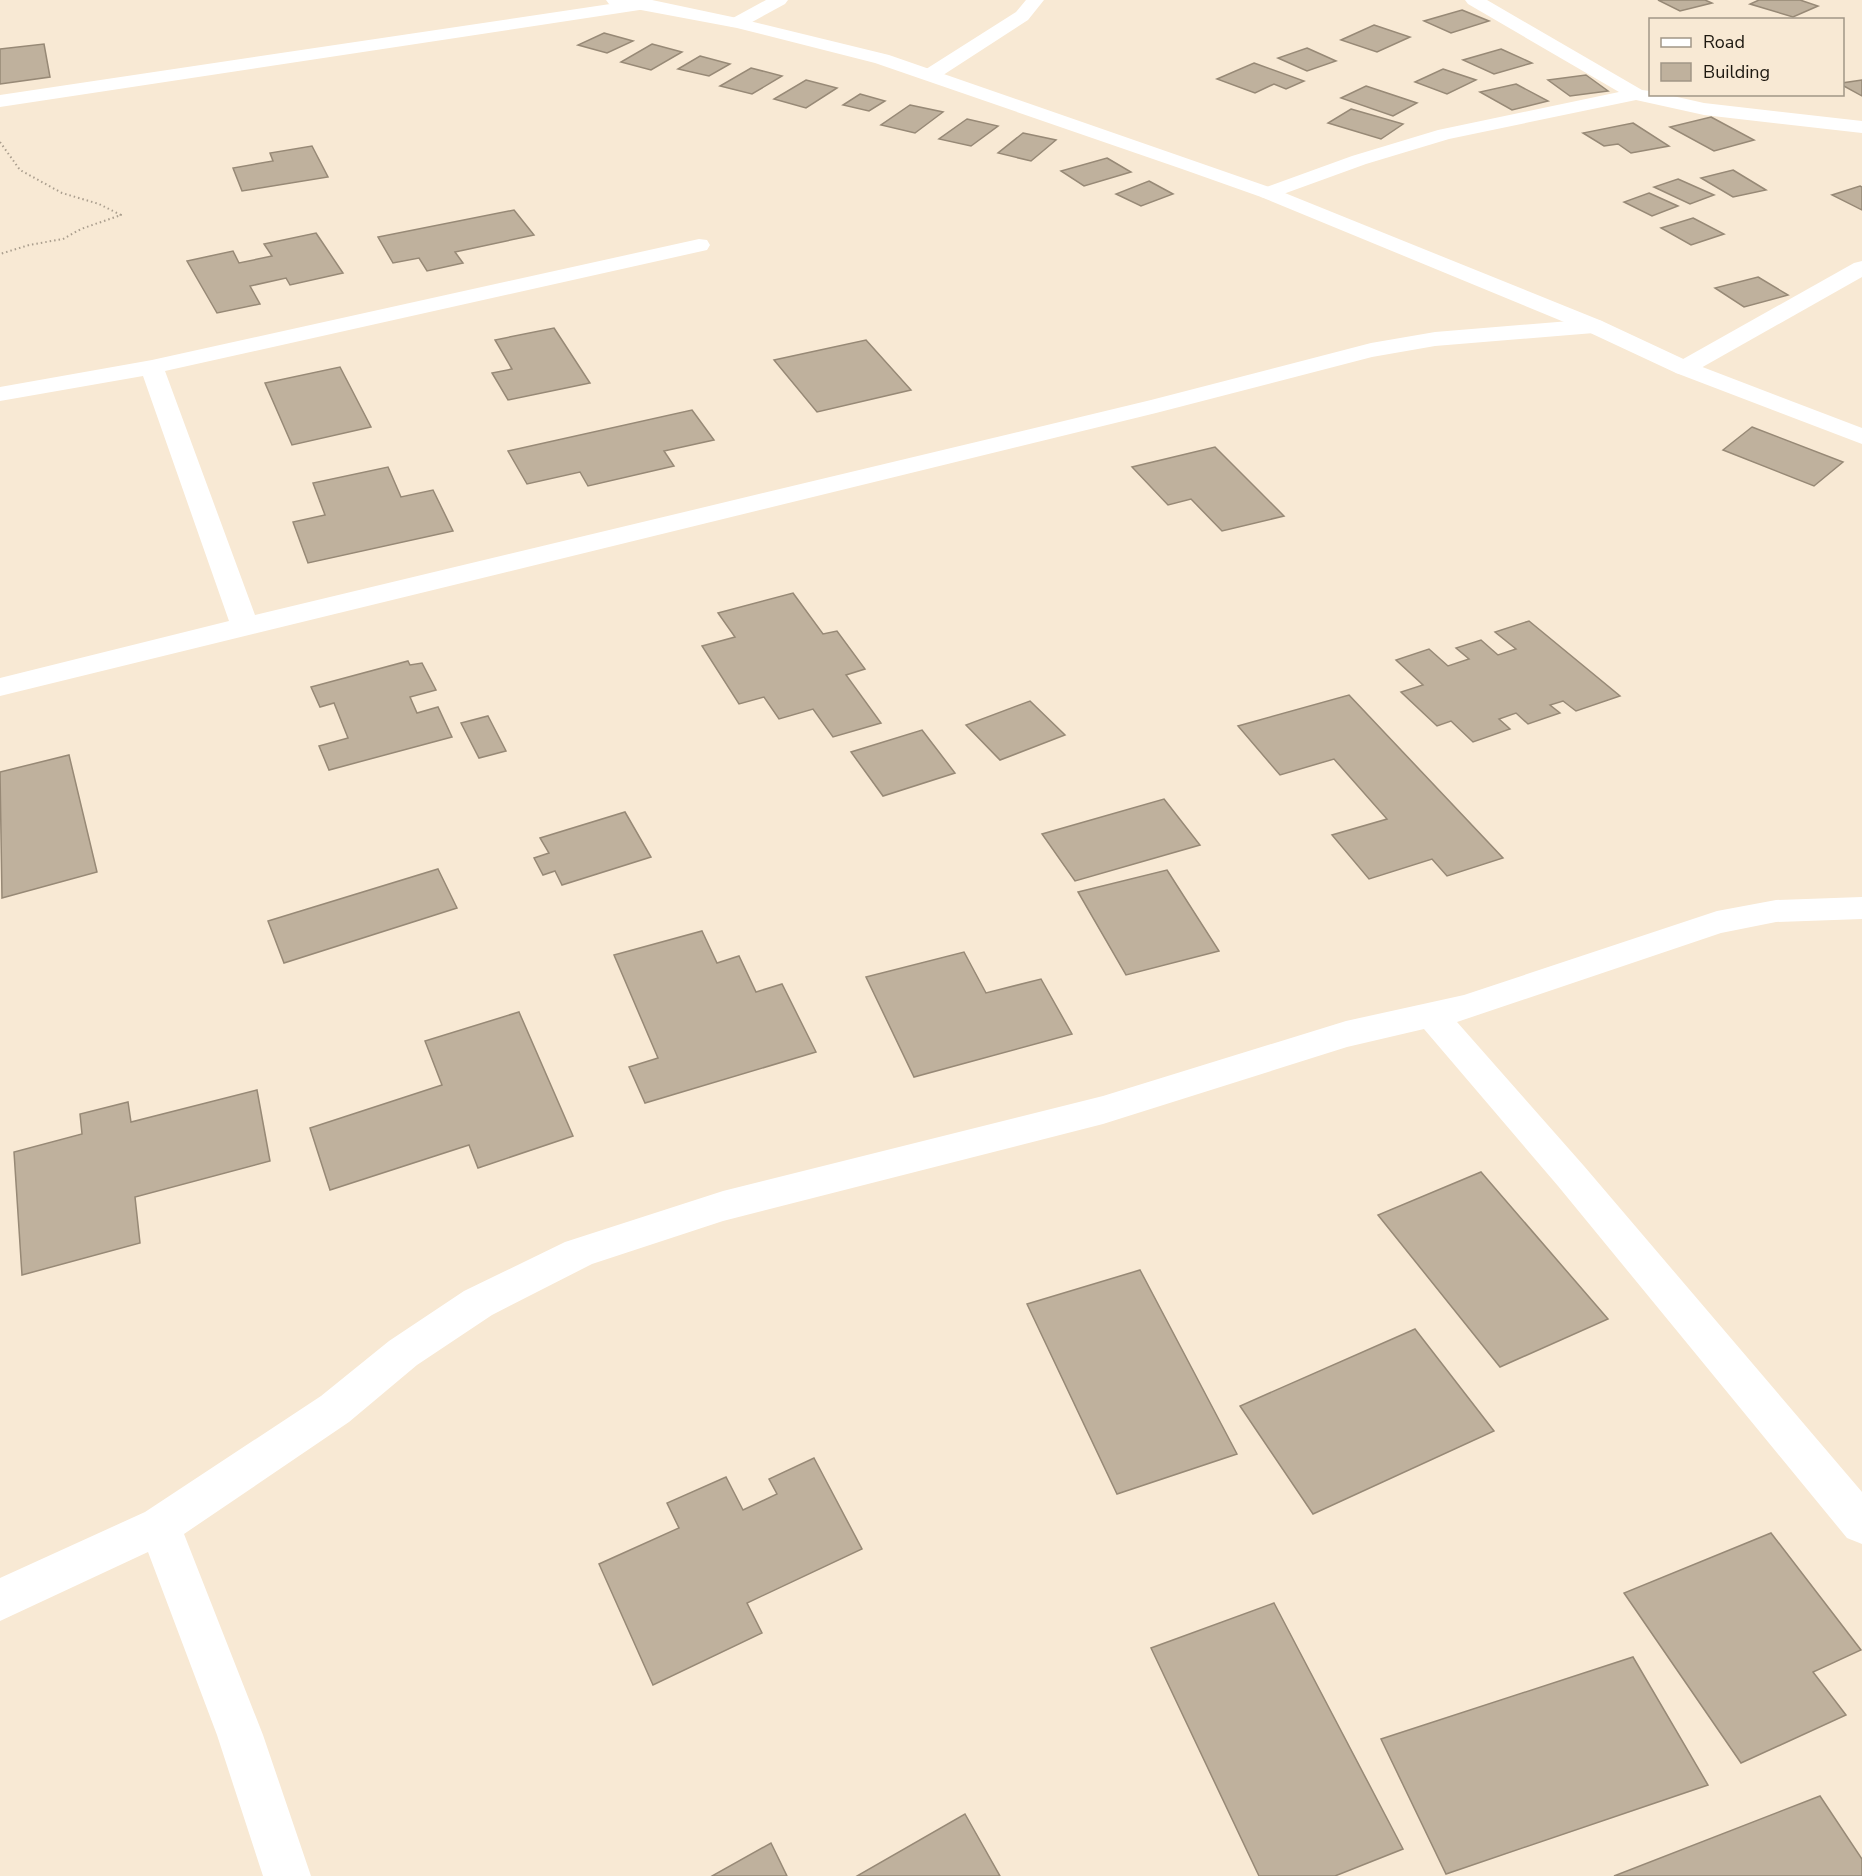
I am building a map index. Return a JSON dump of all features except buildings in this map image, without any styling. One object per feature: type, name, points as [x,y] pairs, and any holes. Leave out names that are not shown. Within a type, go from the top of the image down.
[{"type":"street","points":[[615,0],[646,4],[737,23],[882,59],[1268,193],[1594,326],[1684,368],[1862,437]]},
{"type":"street","points":[[737,23],[779,0]]},
{"type":"street","points":[[930,75],[1022,16],[1035,0]]},
{"type":"street","points":[[1474,0],[1636,94],[1704,109],[1862,127]]},
{"type":"street","points":[[0,101],[646,4]]},
{"type":"street","points":[[1268,193],[1359,160],[1445,134],[1636,94]]},
{"type":"street","points":[[0,394],[152,367],[699,245]]},
{"type":"street","points":[[1684,368],[1862,268]]},
{"type":"street","points":[[0,687],[1156,406],[1371,350],[1435,339],[1594,326]]},
{"type":"street","points":[[152,367],[245,626]]},
{"type":"street","points":[[0,1600],[160,1526],[335,1409],[403,1353],[478,1303],[579,1253],[723,1206],[1103,1110],[1346,1034],[1467,1007],[1717,922],[1776,911],[1862,908]]},
{"type":"street","points":[[1431,1015],[1571,1176],[1862,1524]]},
{"type":"street","points":[[160,1526],[240,1735],[287,1876]]},
{"type":"path","points":[[0,142],[20,170],[62,194],[99,204],[121,215],[81,229],[63,239],[28,245],[0,254]]}]
